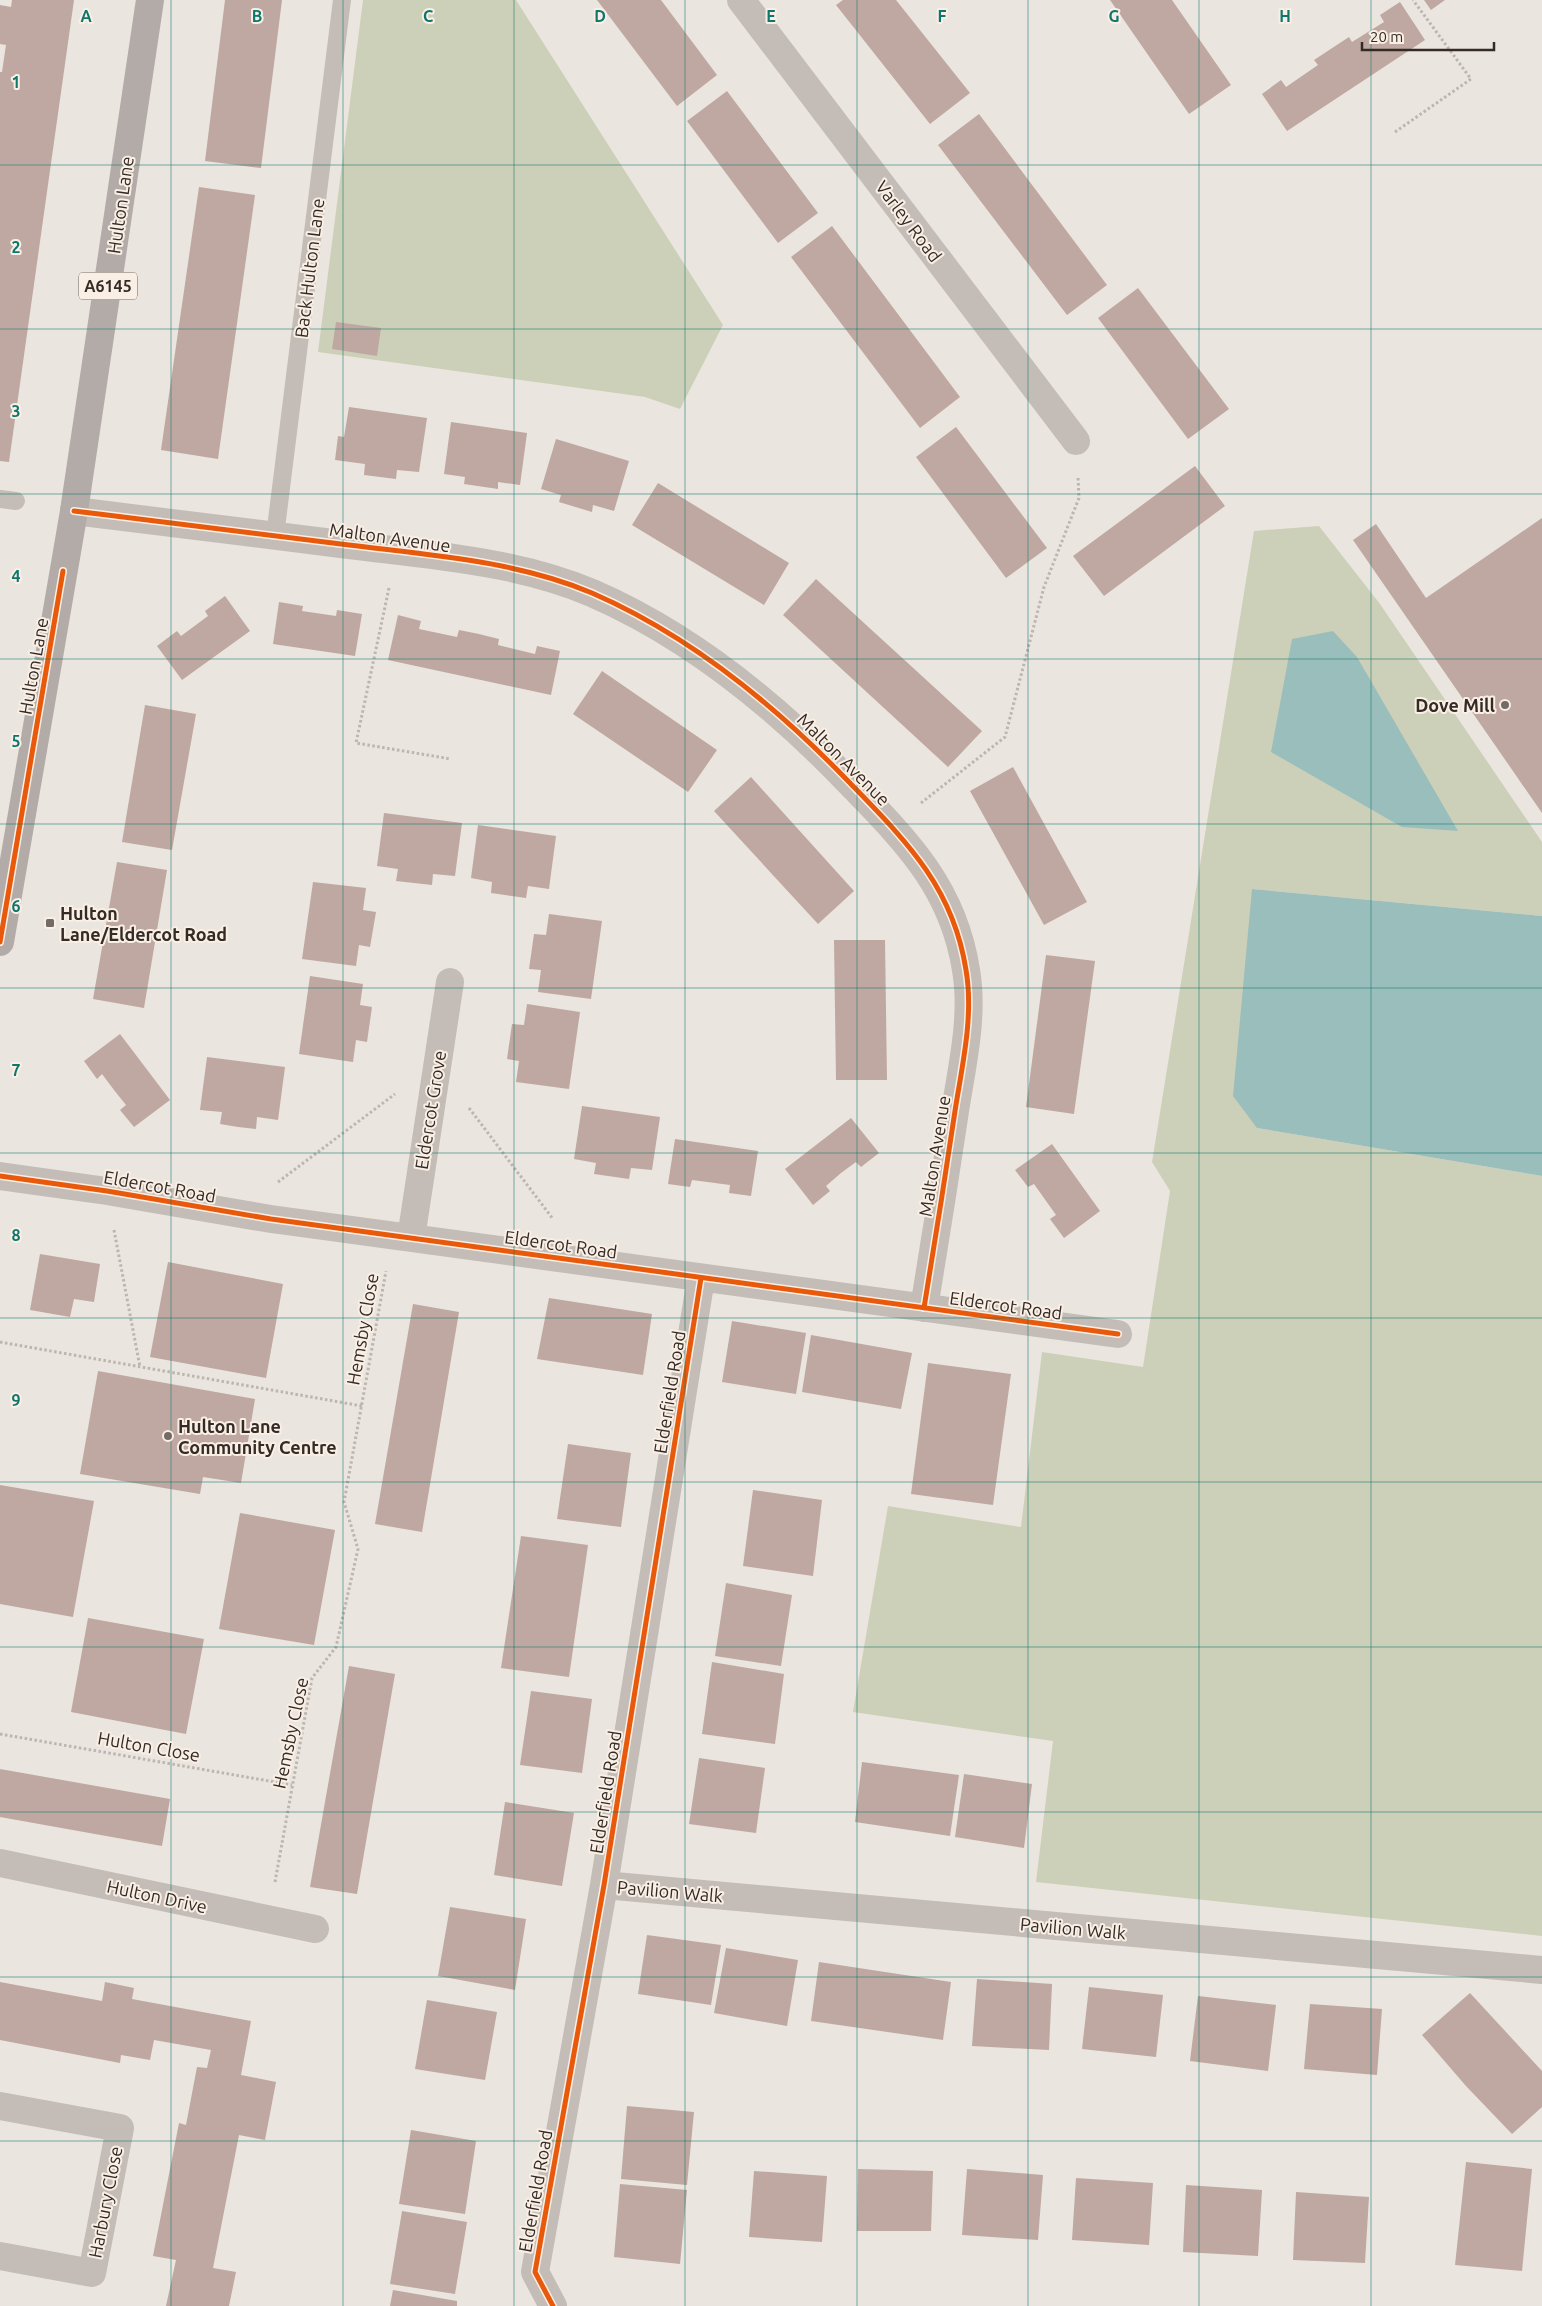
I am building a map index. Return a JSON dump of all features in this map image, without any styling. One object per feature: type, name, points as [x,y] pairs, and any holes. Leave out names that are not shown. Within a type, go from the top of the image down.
[{"type":"main road","name":"Hulton Lane","points":[[0,942],[74,511],[150,0]]},
{"type":"street","name":"Varley Road","points":[[741,0],[1076,441]]},
{"type":"street","name":"Malton Avenue","points":[[74,511],[396,550],[529,573],[591,592],[689,645],[737,679],[772,708],[831,763],[892,826],[924,865],[946,900],[960,938],[967,974],[965,1047],[924,1308]]},
{"type":"street","name":"Eldercot Grove","points":[[402,1236],[435,1082],[450,982]]},
{"type":"street","name":"Eldercot Road","points":[[0,1176],[107,1191],[272,1219],[1118,1334]]},
{"type":"street","name":"Elderfield Road","points":[[553,2306],[535,2272],[604,1885],[701,1278]]},
{"type":"street","name":"Hulton Drive","points":[[0,1864],[315,1929]]},
{"type":"street","name":"Pavilion Walk","points":[[604,1885],[1542,1970]]},
{"type":"street","name":"Harbury Close","points":[[0,2106],[120,2128],[92,2273],[0,2256]]},
{"type":"lane","name":"Back Hulton Lane","points":[[275,536],[342,0]]},
{"type":"path","points":[[1395,132],[1471,79],[1413,0]]},
{"type":"path","points":[[892,826],[1005,737],[1044,587],[1079,498],[1076,441]]},
{"type":"path","points":[[396,550],[356,743],[452,759]]},
{"type":"path","points":[[272,1219],[276,1184],[414,1080],[435,1082],[452,1086],[553,1218],[548,1256]]},
{"type":"path","points":[[107,1191],[140,1367]]},
{"type":"path","points":[[0,1342],[362,1406]]},
{"type":"green space","points":[[363,0],[516,0],[723,325],[680,409],[645,397],[318,352]]},
{"type":"green space","points":[[1319,526],[1380,604],[1542,842],[1542,916],[1252,889],[1257,1128],[1542,1176],[1542,1936],[1036,1882],[1053,1741],[853,1712],[888,1506],[1021,1527],[1042,1352],[1143,1367],[1170,1191],[1152,1162],[1254,531]]},
{"type":"water","points":[[1333,631],[1357,657],[1458,831],[1402,827],[1271,752],[1292,639]]},
{"type":"water","points":[[1252,889],[1542,916],[1542,1176],[1257,1128],[1233,1096]]},
{"type":"building","points":[[12,0],[74,0],[9,462],[0,461],[0,72],[2,72],[6,45],[0,44],[0,5],[11,7]]},
{"type":"building","points":[[225,0],[282,0],[261,168],[205,161]]},
{"type":"building","points":[[597,0],[661,0],[717,75],[677,106]]},
{"type":"building","points":[[843,0],[896,0],[970,93],[930,124],[836,5]]},
{"type":"building","points":[[1110,0],[1172,0],[1231,85],[1189,114]]},
{"type":"building","points":[[1424,0],[1445,0],[1431,10]]},
{"type":"building","points":[[1400,2],[1425,40],[1287,131],[1262,94],[1281,80],[1286,87],[1318,65],[1314,60],[1349,37],[1352,42],[1384,22],[1380,15]]},
{"type":"building","points":[[727,91],[818,213],[778,243],[687,121]]},
{"type":"building","points":[[979,114],[1107,285],[1067,315],[938,145]]},
{"type":"building","points":[[199,187],[255,195],[218,459],[161,450]]},
{"type":"building","points":[[832,226],[960,397],[920,428],[791,257]]},
{"type":"building","points":[[1138,288],[1229,409],[1188,439],[1098,318]]},
{"type":"building","points":[[336,322],[381,328],[377,356],[332,349]]},
{"type":"building","points":[[349,407],[427,418],[419,472],[397,470],[396,479],[364,475],[365,464],[335,460],[338,436],[344,437]]},
{"type":"building","points":[[451,422],[527,433],[520,485],[498,482],[498,489],[464,484],[465,477],[444,474]]},
{"type":"building","points":[[956,427],[1047,548],[1006,578],[916,457]]},
{"type":"building","points":[[556,439],[629,461],[614,511],[593,505],[592,512],[559,502],[561,495],[541,489]]},
{"type":"building","points":[[1195,466],[1225,506],[1104,596],[1073,556]]},
{"type":"building","points":[[658,483],[789,563],[764,605],[632,525]]},
{"type":"building","name":"Dove Mill","points":[[1542,518],[1542,813],[1353,540],[1376,524],[1426,598]]},
{"type":"building","points":[[816,579],[982,731],[948,767],[783,615]]},
{"type":"building","points":[[225,596],[250,631],[182,680],[157,646],[177,631],[181,636],[208,616],[205,611]]},
{"type":"building","points":[[279,602],[303,606],[302,611],[336,616],[337,610],[362,614],[355,656],[273,644]]},
{"type":"building","points":[[398,615],[421,621],[419,629],[457,637],[459,630],[479,634],[499,639],[498,645],[535,654],[537,646],[560,651],[551,695],[388,660]]},
{"type":"building","points":[[602,671],[717,750],[688,792],[573,714]]},
{"type":"building","points":[[145,705],[196,714],[172,850],[122,842]]},
{"type":"building","points":[[1013,767],[1087,902],[1044,925],[970,791]]},
{"type":"building","points":[[751,777],[854,891],[818,924],[714,811]]},
{"type":"building","points":[[384,813],[462,823],[455,876],[433,874],[432,885],[396,881],[398,869],[377,866]]},
{"type":"building","points":[[478,825],[556,836],[549,889],[528,886],[526,898],[491,893],[492,882],[471,878]]},
{"type":"building","points":[[117,862],[167,870],[144,1008],[93,999]]},
{"type":"building","points":[[313,882],[366,888],[363,910],[376,912],[370,947],[359,945],[356,966],[302,959]]},
{"type":"building","points":[[549,914],[602,921],[591,999],[538,992],[541,970],[529,969],[534,934],[546,935]]},
{"type":"building","points":[[834,940],[885,940],[887,1080],[836,1080]]},
{"type":"building","points":[[1046,955],[1095,961],[1074,1114],[1026,1107]]},
{"type":"building","points":[[310,976],[363,984],[360,1005],[372,1007],[367,1042],[356,1040],[353,1062],[299,1054]]},
{"type":"building","points":[[527,1004],[580,1012],[569,1089],[516,1082],[519,1061],[507,1059],[512,1024],[524,1025]]},
{"type":"building","points":[[120,1034],[170,1100],[134,1127],[120,1110],[126,1105],[102,1074],[97,1079],[84,1061]]},
{"type":"building","points":[[207,1057],[285,1067],[278,1120],[257,1117],[256,1129],[238,1127],[220,1124],[222,1112],[200,1110]]},
{"type":"building","points":[[582,1106],[660,1117],[652,1170],[631,1168],[629,1179],[594,1174],[596,1163],[574,1159]]},
{"type":"building","points":[[851,1118],[879,1153],[861,1167],[856,1162],[841,1173],[826,1186],[830,1191],[813,1205],[785,1169]]},
{"type":"building","points":[[675,1139],[758,1151],[751,1196],[729,1193],[730,1185],[692,1180],[690,1187],[668,1184]]},
{"type":"building","points":[[1052,1144],[1100,1211],[1064,1238],[1050,1219],[1056,1215],[1034,1184],[1028,1187],[1015,1170]]},
{"type":"building","points":[[40,1254],[100,1264],[94,1302],[74,1299],[70,1317],[30,1310]]},
{"type":"building","points":[[168,1262],[283,1284],[266,1378],[150,1357]]},
{"type":"building","points":[[549,1298],[652,1314],[643,1375],[537,1359]]},
{"type":"building","points":[[413,1304],[459,1312],[422,1532],[375,1524]]},
{"type":"building","points":[[732,1321],[806,1333],[796,1394],[722,1382]]},
{"type":"building","points":[[811,1335],[912,1353],[901,1409],[802,1392]]},
{"type":"building","points":[[928,1363],[1011,1374],[993,1505],[911,1494]]},
{"type":"building","name":"Hulton Lane Community Centre","points":[[98,1371],[255,1399],[241,1483],[203,1477],[200,1494],[80,1474]]},
{"type":"building","points":[[568,1444],[631,1453],[621,1527],[557,1519]]},
{"type":"building","points":[[0,1485],[94,1501],[73,1617],[0,1604]]},
{"type":"building","points":[[753,1490],[822,1500],[813,1576],[743,1566]]},
{"type":"building","points":[[240,1513],[335,1530],[314,1645],[219,1629]]},
{"type":"building","points":[[521,1536],[588,1545],[569,1677],[501,1668]]},
{"type":"building","points":[[726,1583],[792,1595],[781,1666],[715,1656]]},
{"type":"building","points":[[88,1618],[204,1639],[186,1734],[71,1712]]},
{"type":"building","points":[[712,1662],[784,1674],[775,1744],[702,1734]]},
{"type":"building","points":[[349,1666],[395,1674],[357,1894],[310,1887]]},
{"type":"building","points":[[531,1691],[592,1699],[582,1773],[520,1765]]},
{"type":"building","points":[[699,1758],[765,1768],[756,1833],[689,1824]]},
{"type":"building","points":[[862,1762],[959,1775],[950,1836],[855,1822]]},
{"type":"building","points":[[0,1769],[170,1799],[162,1846],[0,1817]]},
{"type":"building","points":[[964,1774],[1032,1784],[1024,1848],[955,1837]]},
{"type":"building","points":[[505,1802],[574,1813],[562,1886],[494,1875]]},
{"type":"building","points":[[450,1907],[526,1919],[515,1990],[438,1976]]},
{"type":"building","points":[[647,1935],[721,1945],[711,2005],[638,1994]]},
{"type":"building","points":[[726,1948],[798,1960],[787,2026],[714,2013]]},
{"type":"building","points":[[819,1962],[951,1982],[943,2040],[811,2021]]},
{"type":"building","points":[[977,1979],[1052,1984],[1049,2050],[972,2046]]},
{"type":"building","points":[[0,1982],[102,2001],[105,1982],[134,1988],[132,1999],[251,2021],[241,2075],[276,2082],[265,2140],[239,2135],[213,2268],[236,2272],[229,2306],[166,2306],[176,2260],[153,2256],[179,2123],[186,2125],[197,2067],[207,2068],[211,2050],[154,2040],[150,2060],[121,2055],[120,2063],[0,2040]]},
{"type":"building","points":[[1089,1987],[1163,1995],[1156,2057],[1082,2049]]},
{"type":"building","points":[[1470,1993],[1542,2071],[1542,2107],[1512,2134],[1466,2086],[1422,2035]]},
{"type":"building","points":[[1198,1996],[1276,2005],[1268,2071],[1190,2061]]},
{"type":"building","points":[[427,2000],[497,2012],[485,2080],[415,2069]]},
{"type":"building","points":[[1310,2004],[1382,2009],[1377,2075],[1304,2069]]},
{"type":"building","points":[[627,2106],[694,2112],[687,2185],[621,2179]]},
{"type":"building","points":[[411,2130],[476,2141],[465,2214],[399,2204]]},
{"type":"building","points":[[1466,2162],[1532,2169],[1522,2271],[1455,2265]]},
{"type":"building","points":[[858,2169],[933,2171],[931,2231],[857,2231]]},
{"type":"building","points":[[967,2169],[1043,2175],[1038,2240],[962,2235]]},
{"type":"building","points":[[754,2171],[827,2176],[822,2242],[749,2237]]},
{"type":"building","points":[[1076,2178],[1153,2183],[1149,2245],[1072,2240]]},
{"type":"building","points":[[620,2184],[687,2190],[680,2264],[614,2257]]},
{"type":"building","points":[[1186,2185],[1262,2190],[1258,2256],[1183,2252]]},
{"type":"building","points":[[1296,2192],[1369,2197],[1365,2263],[1293,2260]]},
{"type":"building","points":[[402,2211],[467,2222],[455,2294],[390,2284]]},
{"type":"building","points":[[393,2290],[457,2301],[457,2306],[390,2306]]},
{"type":"cycle path","points":[[74,511],[442,556],[504,566],[563,582],[628,610],[697,651],[761,699],[820,753],[889,824],[924,866],[950,913],[960,940],[966,970],[969,1005],[964,1059],[924,1308]]},
{"type":"cycle path","points":[[0,942],[63,571]]},
{"type":"cycle path","points":[[0,1176],[107,1191],[271,1219],[1118,1334]]},
{"type":"cycle path","points":[[553,2306],[535,2272],[604,1885],[701,1278]]},
{"type":"place","name":"Dove Mill","points":[[1505,705]]},
{"type":"place","name":"Hulton Lane/Eldercot Road","points":[[50,923]]},
{"type":"place","name":"Hulton Lane Community Centre","points":[[168,1436]]}]
